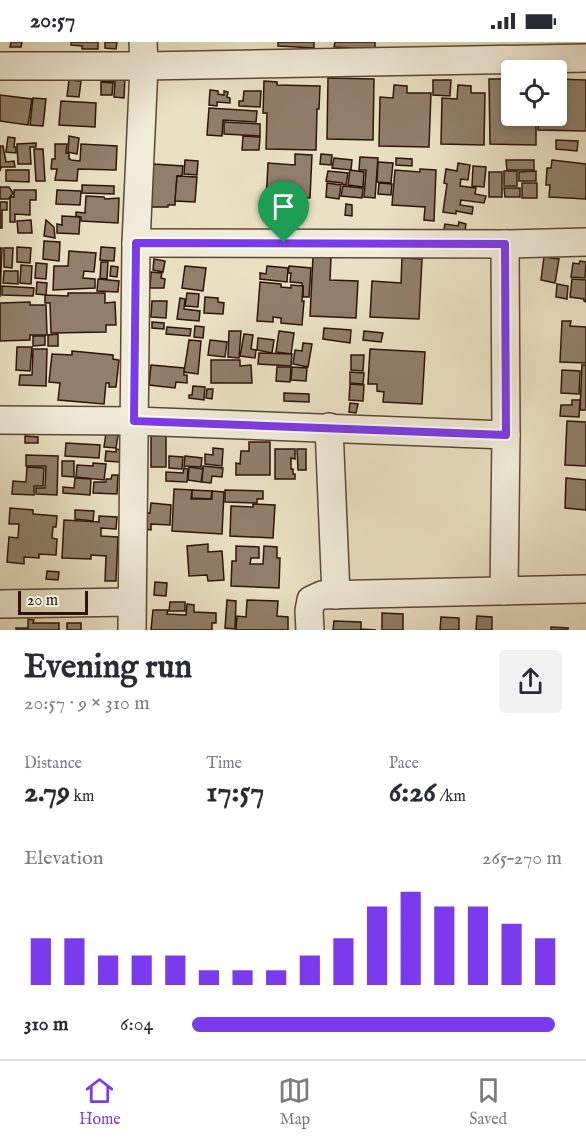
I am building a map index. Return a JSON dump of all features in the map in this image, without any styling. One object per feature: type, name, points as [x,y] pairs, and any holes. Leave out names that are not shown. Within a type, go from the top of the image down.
[{"type":"street","points":[[0,66],[143,54],[586,58]]},
{"type":"street","points":[[132,630],[136,243],[143,54]]},
{"type":"street","points":[[136,243],[505,244],[586,242]]},
{"type":"street","points":[[504,591],[505,244]]},
{"type":"street","points":[[0,420],[134,421],[506,435]]},
{"type":"street","points":[[329,427],[336,595]]},
{"type":"street","points":[[310,630],[311,600],[322,595],[586,589]]},
{"type":"street","points":[[0,604],[131,602]]},
{"type":"building","points":[[11,42],[22,42],[21,47],[10,47]]},
{"type":"building","points":[[71,42],[98,42],[98,49],[82,49],[82,46],[71,45]]},
{"type":"building","points":[[105,42],[117,42],[116,49],[105,48]]},
{"type":"building","points":[[278,42],[314,42],[314,48],[278,46]]},
{"type":"building","points":[[335,42],[375,42],[375,49],[334,47]]},
{"type":"building","points":[[103,75],[125,76],[124,98],[114,97],[115,82],[102,81]]},
{"type":"building","points":[[328,78],[374,79],[373,140],[327,139]]},
{"type":"building","points":[[489,79],[501,79],[501,126],[536,126],[536,145],[490,144]]},
{"type":"building","points":[[567,79],[586,80],[586,131],[538,130],[538,126],[567,126]]},
{"type":"building","points":[[69,80],[81,81],[79,97],[67,96]]},
{"type":"building","points":[[433,80],[451,80],[450,96],[433,95]]},
{"type":"building","points":[[264,81],[277,82],[277,85],[320,86],[316,150],[266,149],[267,113],[263,113]]},
{"type":"building","points":[[101,82],[113,83],[112,95],[101,95]]},
{"type":"building","points":[[394,85],[407,86],[407,93],[431,93],[429,147],[379,146],[380,97],[393,98]]},
{"type":"building","points":[[458,85],[471,86],[471,93],[485,93],[484,145],[441,144],[442,98],[457,99]]},
{"type":"building","points":[[210,90],[224,95],[224,91],[228,92],[227,97],[230,98],[230,103],[217,102],[217,106],[209,105]]},
{"type":"building","points":[[244,91],[261,91],[260,107],[239,106],[239,101],[243,101]]},
{"type":"building","points":[[0,95],[32,99],[28,125],[0,121]]},
{"type":"building","points":[[33,98],[46,99],[43,126],[30,125]]},
{"type":"building","points":[[61,101],[96,103],[95,127],[59,125]]},
{"type":"building","points":[[209,108],[257,111],[256,122],[223,120],[222,136],[207,135]]},
{"type":"building","points":[[224,122],[260,124],[260,136],[224,134]]},
{"type":"building","points":[[69,136],[79,138],[77,154],[68,152]]},
{"type":"building","points":[[243,136],[260,137],[259,150],[242,150]]},
{"type":"building","points":[[8,137],[15,138],[16,153],[6,152]]},
{"type":"building","points":[[556,140],[578,141],[577,151],[556,149]]},
{"type":"building","points":[[36,143],[36,147],[30,147],[31,164],[18,164],[17,144]]},
{"type":"building","points":[[55,144],[67,144],[66,153],[69,153],[69,159],[80,161],[81,144],[117,146],[116,170],[78,169],[77,181],[55,180],[57,169],[51,169],[52,159],[55,159]]},
{"type":"building","points":[[0,146],[3,146],[6,162],[14,161],[15,167],[1,167],[0,171]]},
{"type":"building","points":[[34,149],[43,149],[45,181],[36,181]]},
{"type":"building","points":[[295,154],[312,155],[310,198],[290,197],[289,214],[278,213],[279,203],[266,202],[268,163],[295,165]]},
{"type":"building","points":[[321,154],[332,155],[331,165],[320,164]]},
{"type":"building","points":[[360,157],[378,158],[375,198],[364,197],[366,170],[359,170]]},
{"type":"building","points":[[334,158],[352,160],[351,170],[332,168]]},
{"type":"building","points":[[396,158],[412,159],[412,166],[396,165]]},
{"type":"building","points":[[185,160],[198,161],[197,175],[184,174]]},
{"type":"building","points":[[506,160],[534,160],[534,170],[507,170]]},
{"type":"building","points":[[552,160],[586,164],[586,199],[549,197],[550,185],[546,185],[547,168],[551,168]]},
{"type":"building","points":[[378,162],[393,163],[391,183],[377,182]]},
{"type":"building","points":[[458,163],[470,165],[468,180],[461,179],[460,186],[476,188],[475,194],[486,196],[484,203],[461,200],[460,205],[473,207],[472,214],[456,211],[456,214],[443,212],[447,184],[444,183],[446,169],[457,171]]},
{"type":"building","points":[[153,164],[183,166],[182,176],[177,176],[175,205],[150,207]]},
{"type":"building","points":[[473,166],[486,167],[484,187],[472,186]]},
{"type":"building","points":[[420,169],[436,170],[434,221],[424,220],[425,207],[392,205],[395,170],[420,172]]},
{"type":"building","points":[[6,170],[29,170],[29,182],[6,181]]},
{"type":"building","points":[[350,170],[364,172],[363,187],[348,185]]},
{"type":"building","points":[[328,171],[348,173],[346,185],[326,181]]},
{"type":"building","points":[[504,171],[517,171],[517,186],[504,186]]},
{"type":"building","points":[[536,171],[536,181],[519,181],[519,172]]},
{"type":"building","points":[[489,172],[502,172],[502,197],[489,197]]},
{"type":"building","points":[[177,176],[197,177],[195,202],[175,201]]},
{"type":"building","points":[[327,183],[341,185],[339,199],[326,197]]},
{"type":"building","points":[[379,183],[392,184],[391,195],[378,194]]},
{"type":"building","points":[[522,183],[537,183],[537,198],[522,198]]},
{"type":"building","points":[[82,185],[114,186],[114,194],[82,193]]},
{"type":"building","points":[[343,186],[363,188],[362,198],[341,196]]},
{"type":"building","points":[[0,187],[9,187],[13,193],[9,199],[0,199]]},
{"type":"building","points":[[504,188],[520,188],[520,197],[505,197]]},
{"type":"building","points":[[14,190],[36,190],[36,200],[30,200],[30,215],[15,214],[15,222],[10,222],[10,197],[14,197]]},
{"type":"building","points":[[57,190],[81,191],[80,205],[56,204]]},
{"type":"building","points":[[86,196],[104,197],[105,199],[119,198],[118,223],[81,221],[81,217],[76,216],[76,212],[85,213]]},
{"type":"building","points":[[0,202],[7,202],[7,210],[2,210],[2,228],[0,228]]},
{"type":"building","points":[[346,204],[352,205],[352,216],[345,215]]},
{"type":"building","points":[[62,216],[80,217],[79,234],[57,233],[57,224],[62,225]]},
{"type":"building","points":[[31,220],[32,233],[18,233],[17,221]]},
{"type":"building","points":[[46,220],[54,227],[55,238],[44,236]]},
{"type":"building","points":[[459,222],[466,224],[464,237],[443,234],[445,224],[458,226]]},
{"type":"building","points":[[44,241],[60,242],[59,261],[43,259]]},
{"type":"building","points":[[17,247],[31,248],[30,263],[17,262]]},
{"type":"building","points":[[101,247],[115,248],[114,261],[100,260]]},
{"type":"building","points":[[0,248],[2,248],[0,297]]},
{"type":"building","points":[[4,248],[13,248],[12,268],[4,267]]},
{"type":"building","points":[[69,251],[96,253],[94,272],[84,271],[83,278],[95,279],[95,288],[53,290],[54,266],[68,266]]},
{"type":"building","points":[[313,257],[331,257],[330,280],[358,281],[356,318],[310,316]]},
{"type":"building","points":[[544,257],[559,259],[555,283],[541,280]]},
{"type":"building","points":[[402,258],[422,259],[419,319],[370,317],[372,281],[401,283]]},
{"type":"building","points":[[154,259],[165,261],[163,272],[153,270]]},
{"type":"building","points":[[580,261],[586,262],[585,278],[571,277],[573,263],[579,264]]},
{"type":"building","points":[[101,262],[108,262],[107,279],[100,278]]},
{"type":"building","points":[[36,263],[47,264],[46,279],[35,278]]},
{"type":"building","points":[[21,265],[32,266],[31,284],[20,283]]},
{"type":"building","points":[[111,266],[118,267],[117,277],[110,276]]},
{"type":"building","points":[[185,266],[206,268],[203,291],[182,288]]},
{"type":"building","points":[[267,266],[288,268],[287,282],[260,279],[260,273],[266,274]]},
{"type":"building","points":[[289,266],[311,268],[309,297],[303,297],[302,283],[290,282]]},
{"type":"building","points":[[4,271],[18,271],[18,284],[3,283]]},
{"type":"building","points":[[151,272],[162,273],[161,278],[165,279],[164,288],[150,288]]},
{"type":"building","points":[[98,279],[119,281],[118,292],[97,291]]},
{"type":"building","points":[[572,279],[586,280],[586,302],[584,299],[570,297]]},
{"type":"building","points":[[37,282],[47,283],[46,295],[36,294]]},
{"type":"building","points":[[260,282],[281,284],[281,287],[291,288],[291,285],[303,286],[302,325],[281,323],[281,318],[273,317],[273,322],[257,321]]},
{"type":"building","points":[[557,284],[568,286],[567,299],[556,297]]},
{"type":"building","points":[[2,286],[34,288],[33,296],[2,295]]},
{"type":"building","points":[[68,293],[105,293],[105,303],[115,302],[116,325],[106,325],[106,332],[51,333],[50,303],[45,303],[45,295],[68,296]]},
{"type":"building","points":[[187,293],[199,294],[198,307],[185,306]]},
{"type":"building","points":[[205,297],[218,298],[218,302],[224,303],[223,314],[204,313]]},
{"type":"building","points":[[180,298],[185,299],[184,309],[200,311],[199,321],[177,319]]},
{"type":"building","points":[[152,301],[167,301],[166,318],[151,317]]},
{"type":"building","points":[[30,302],[30,305],[46,305],[47,335],[30,335],[30,340],[0,341],[0,303]]},
{"type":"building","points":[[562,321],[571,321],[570,326],[586,327],[586,363],[560,362]]},
{"type":"building","points":[[152,322],[164,323],[164,329],[152,328]]},
{"type":"building","points":[[195,326],[204,327],[203,338],[194,337]]},
{"type":"building","points":[[167,327],[191,329],[190,336],[166,334]]},
{"type":"building","points":[[324,328],[351,330],[350,343],[323,339]]},
{"type":"building","points":[[229,331],[241,331],[239,358],[228,357]]},
{"type":"building","points":[[279,331],[294,333],[291,354],[276,352]]},
{"type":"building","points":[[364,331],[383,333],[381,342],[363,340]]},
{"type":"building","points":[[58,334],[58,346],[48,346],[48,335]]},
{"type":"building","points":[[244,334],[253,335],[251,349],[256,350],[255,358],[240,356]]},
{"type":"building","points":[[33,336],[45,336],[45,345],[33,346]]},
{"type":"building","points":[[258,338],[274,340],[272,353],[257,350]]},
{"type":"building","points":[[189,340],[201,341],[198,374],[184,372]]},
{"type":"building","points":[[210,340],[227,342],[225,357],[208,355]]},
{"type":"building","points":[[303,343],[312,344],[308,367],[293,364],[295,350],[302,351]]},
{"type":"building","points":[[17,347],[32,347],[30,371],[16,370]]},
{"type":"building","points":[[33,349],[47,349],[46,386],[19,385],[20,375],[32,375]]},
{"type":"building","points":[[370,349],[425,352],[422,404],[383,402],[384,392],[377,391],[377,384],[368,384]]},
{"type":"building","points":[[72,351],[113,355],[113,359],[119,360],[116,387],[109,387],[109,383],[106,383],[104,404],[58,400],[60,383],[49,382],[52,354],[72,355]]},
{"type":"building","points":[[259,353],[292,354],[291,366],[258,364]]},
{"type":"building","points":[[351,355],[364,355],[363,371],[351,370]]},
{"type":"building","points":[[211,360],[240,360],[240,366],[251,365],[252,383],[211,383]]},
{"type":"building","points":[[151,365],[184,368],[187,383],[176,382],[175,388],[149,385]]},
{"type":"building","points":[[582,365],[586,365],[586,410],[580,410]]},
{"type":"building","points":[[277,367],[291,367],[290,382],[276,381]]},
{"type":"building","points":[[292,367],[307,368],[306,381],[291,380]]},
{"type":"building","points":[[562,370],[580,371],[579,394],[561,393]]},
{"type":"building","points":[[350,372],[364,373],[363,384],[350,383]]},
{"type":"building","points":[[350,384],[364,385],[363,401],[349,400]]},
{"type":"building","points":[[193,386],[205,387],[204,400],[189,398],[189,395],[192,395]]},
{"type":"building","points":[[207,389],[213,389],[212,399],[206,398]]},
{"type":"building","points":[[284,393],[309,394],[309,402],[284,401]]},
{"type":"building","points":[[572,400],[580,400],[579,417],[560,416],[561,405],[572,405]]},
{"type":"building","points":[[350,403],[358,404],[356,413],[349,412]]},
{"type":"building","points":[[567,421],[586,422],[586,466],[565,465]]},
{"type":"building","points":[[106,433],[118,435],[116,448],[104,447]]},
{"type":"building","points":[[166,435],[166,467],[151,467],[151,436]]},
{"type":"building","points":[[25,436],[38,437],[38,443],[25,443]]},
{"type":"building","points":[[249,442],[270,442],[270,475],[236,475],[236,463],[240,464],[241,451],[249,451]]},
{"type":"building","points":[[66,443],[100,445],[99,458],[65,456]]},
{"type":"building","points":[[213,448],[223,449],[222,466],[205,464],[205,454],[213,455]]},
{"type":"building","points":[[116,449],[121,450],[120,462],[105,461],[106,451],[116,452]]},
{"type":"building","points":[[275,449],[295,449],[295,459],[291,458],[291,469],[295,474],[295,479],[275,479]]},
{"type":"building","points":[[297,449],[306,449],[306,470],[298,470]]},
{"type":"building","points":[[26,455],[58,456],[57,495],[36,494],[36,488],[45,488],[46,466],[26,466]]},
{"type":"building","points":[[169,456],[183,457],[182,469],[169,468]]},
{"type":"building","points":[[185,456],[202,458],[201,467],[184,466]]},
{"type":"building","points":[[62,461],[74,461],[74,477],[62,476]]},
{"type":"building","points":[[93,463],[106,464],[104,480],[76,477],[77,465],[93,466]]},
{"type":"building","points":[[203,466],[223,468],[222,477],[212,476],[211,483],[202,482]]},
{"type":"building","points":[[27,467],[44,468],[43,486],[34,486],[34,495],[12,494],[13,481],[26,482]]},
{"type":"building","points":[[189,467],[203,469],[201,482],[188,480]]},
{"type":"building","points":[[184,468],[188,469],[187,482],[166,481],[166,472],[183,473]]},
{"type":"building","points":[[112,475],[118,475],[117,494],[93,493],[94,482],[106,482],[106,479],[111,479]]},
{"type":"building","points":[[75,478],[91,479],[90,495],[63,493],[63,487],[74,488]]},
{"type":"building","points":[[566,478],[586,480],[586,510],[565,508]]},
{"type":"building","points":[[174,489],[192,490],[191,499],[212,499],[212,491],[224,492],[222,534],[172,531]]},
{"type":"building","points":[[192,490],[212,491],[211,499],[192,498]]},
{"type":"building","points":[[225,490],[263,491],[263,499],[257,499],[257,503],[225,502]]},
{"type":"building","points":[[151,503],[171,505],[170,525],[151,524],[151,530],[144,529],[145,513],[150,513]]},
{"type":"building","points":[[253,504],[275,505],[273,538],[230,536],[231,506],[253,507]]},
{"type":"building","points":[[10,508],[33,510],[33,514],[57,516],[52,538],[57,539],[56,555],[39,554],[39,558],[24,557],[24,564],[7,562],[9,537],[18,538],[19,524],[9,524]]},
{"type":"building","points":[[75,510],[94,511],[93,521],[75,519]]},
{"type":"building","points":[[99,516],[117,517],[116,529],[101,528],[101,536],[118,537],[116,581],[105,581],[106,556],[91,555],[91,559],[62,558],[64,520],[99,522]]},
{"type":"building","points":[[208,544],[208,552],[222,551],[224,580],[208,581],[207,575],[189,576],[187,546]]},
{"type":"building","points":[[236,546],[259,547],[259,558],[251,558],[250,564],[263,564],[264,546],[277,547],[277,558],[280,558],[279,588],[231,586],[232,561],[236,561]]},
{"type":"building","points":[[47,571],[59,572],[58,580],[46,579]]},
{"type":"building","points":[[155,582],[167,583],[166,596],[154,595]]},
{"type":"building","points":[[227,600],[236,601],[235,629],[225,628]]},
{"type":"building","points":[[247,600],[278,601],[277,616],[288,617],[288,630],[236,630],[237,616],[246,617]]},
{"type":"building","points":[[170,602],[185,602],[185,611],[169,611]]},
{"type":"building","points":[[187,604],[194,605],[194,612],[216,613],[216,623],[212,623],[212,630],[151,630],[153,610],[168,610],[167,614],[186,615]]},
{"type":"building","points":[[382,613],[403,614],[403,630],[382,630]]},
{"type":"building","points":[[477,616],[492,617],[492,630],[476,630]]},
{"type":"building","points":[[441,617],[459,618],[459,630],[440,630]]},
{"type":"building","points":[[28,619],[34,620],[33,623],[59,623],[59,630],[16,630],[16,628],[28,628]]},
{"type":"building","points":[[334,621],[361,622],[361,629],[376,630],[333,630]]},
{"type":"building","points":[[67,623],[81,623],[81,630],[67,630]]},
{"type":"building","points":[[551,627],[568,628],[568,630],[551,630]]},
{"type":"route","points":[[136,243],[284,243],[505,244],[506,435],[134,421],[136,243]]}]
